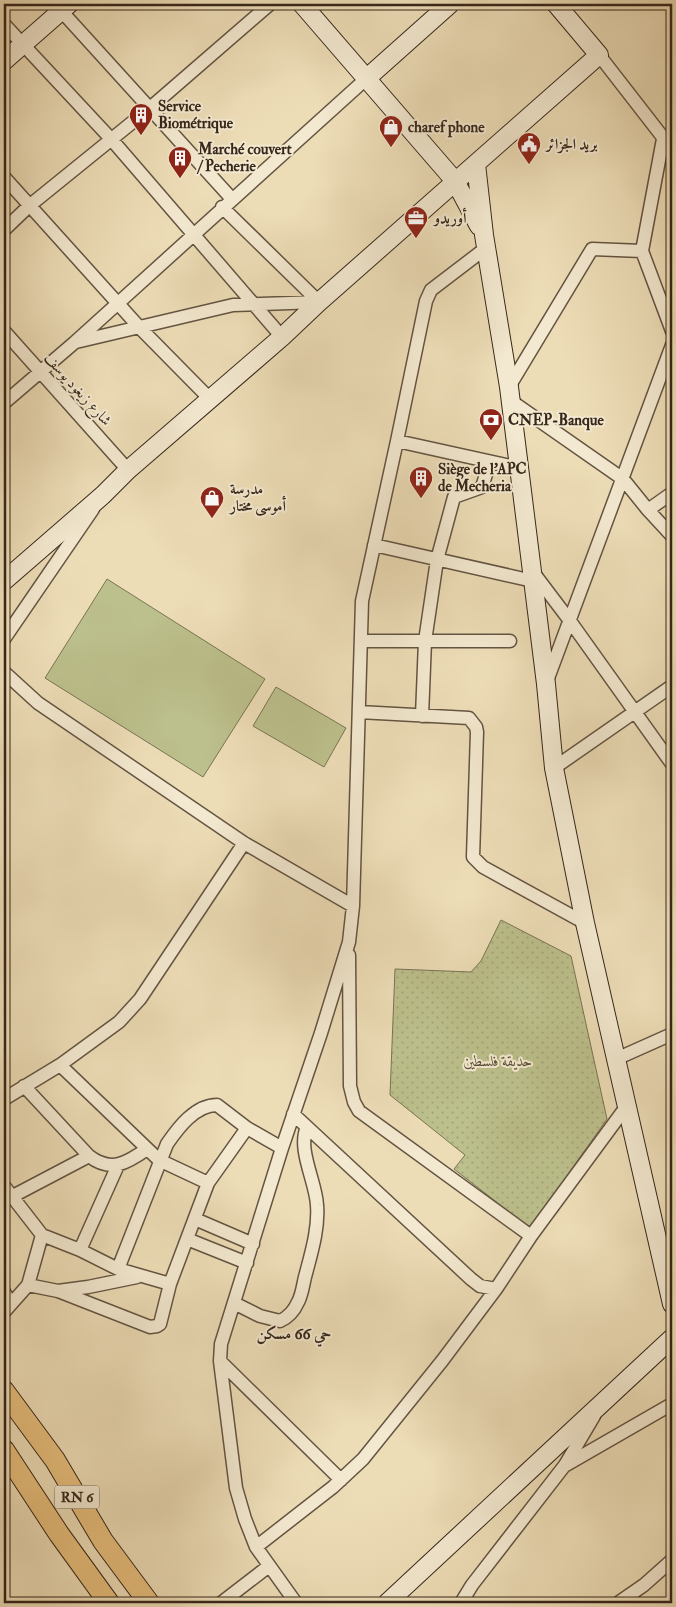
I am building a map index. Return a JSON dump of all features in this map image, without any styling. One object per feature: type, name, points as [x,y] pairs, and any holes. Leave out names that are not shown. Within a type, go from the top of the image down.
[{"type":"main road","points":[[302,4],[455,181],[485,242]]},
{"type":"main road","points":[[367,78],[450,4]]},
{"type":"main road","points":[[4,581],[104,495],[128,470],[282,337],[455,181],[599,55],[556,4]]},
{"type":"main road","points":[[4,61],[62,6]]},
{"type":"main road","points":[[476,164],[485,242],[510,394],[546,684],[554,768],[585,923],[672,1304]]},
{"type":"main road","points":[[387,1603],[672,1338]]},
{"type":"main road","name":"RN 6","points":[[4,1390],[55,1460],[103,1541],[142,1601]]},
{"type":"main road","name":"RN 6","points":[[4,1450],[59,1534],[109,1603]]},
{"type":"street","points":[[4,230],[29,206],[112,140],[270,4]]},
{"type":"street","points":[[62,6],[150,108],[227,203],[319,302]]},
{"type":"street","points":[[4,24],[112,140],[282,337]]},
{"type":"street","points":[[599,55],[672,149]]},
{"type":"street","points":[[4,403],[74,343],[367,78]]},
{"type":"street","points":[[663,139],[642,251],[672,331]]},
{"type":"street","points":[[4,177],[140,328],[210,399]]},
{"type":"street","points":[[485,242],[431,290],[428,295],[362,601],[353,906],[349,942],[350,1086],[354,1102],[359,1111],[531,1236]]},
{"type":"street","points":[[642,251],[592,249],[510,394],[623,479],[672,536]]},
{"type":"street","points":[[74,343],[233,305],[319,302]]},
{"type":"street","name":"شارع زيغود يوسف","points":[[4,331],[128,470]]},
{"type":"street","points":[[546,684],[672,345]]},
{"type":"street","points":[[397,442],[519,468]]},
{"type":"street","points":[[422,716],[425,641],[437,560],[454,497],[482,487],[490,462]]},
{"type":"street","points":[[648,510],[672,494]]},
{"type":"street","points":[[6,629],[104,495]]},
{"type":"street","points":[[374,545],[437,560],[532,576],[570,620],[672,764]]},
{"type":"street","points":[[360,641],[510,641]]},
{"type":"street","points":[[4,672],[38,703],[244,843],[353,906]]},
{"type":"street","points":[[554,768],[672,686]]},
{"type":"street","points":[[358,712],[469,718],[476,727],[473,858],[483,867],[585,923]]},
{"type":"street","points":[[4,1099],[60,1065],[119,1022],[140,999],[244,843]]},
{"type":"street","points":[[296,1603],[256,1548],[245,1519],[236,1488],[220,1362],[222,1339],[349,942]]},
{"type":"street","points":[[616,1059],[672,1034]]},
{"type":"street","points":[[60,1065],[159,1160],[208,1184]]},
{"type":"street","points":[[24,1086],[89,1156],[97,1162],[118,1165],[129,1161],[147,1148]]},
{"type":"street","points":[[118,1269],[159,1160],[167,1144],[177,1130],[201,1108],[217,1105],[247,1128],[282,1148]]},
{"type":"street","points":[[256,1548],[341,1480],[363,1459],[432,1374],[496,1289],[531,1236],[626,1107]]},
{"type":"street","points":[[293,1114],[471,1279],[480,1286],[496,1289]]},
{"type":"street","points":[[234,1303],[260,1316],[280,1321],[288,1317],[299,1301],[317,1221],[316,1193],[304,1143],[304,1134],[307,1127]]},
{"type":"street","points":[[28,1285],[58,1291],[150,1327],[160,1324],[170,1284],[208,1184],[247,1128]]},
{"type":"street","points":[[11,1197],[89,1156]]},
{"type":"street","points":[[80,1250],[118,1165]]},
{"type":"street","points":[[4,1186],[42,1235],[80,1250],[118,1269],[170,1284]]},
{"type":"street","points":[[194,1219],[253,1244]]},
{"type":"street","points":[[8,1308],[28,1285],[42,1235]]},
{"type":"street","points":[[187,1239],[247,1263]]},
{"type":"street","points":[[58,1291],[140,1276]]},
{"type":"street","points":[[4,1292],[8,1308]]},
{"type":"street","points":[[220,1362],[341,1480]]},
{"type":"street","points":[[565,1465],[672,1404]]},
{"type":"street","points":[[461,1603],[472,1584],[565,1465],[600,1405]]},
{"type":"street","points":[[618,1603],[636,1598],[672,1560]]},
{"type":"street","points":[[221,1603],[269,1566]]},
{"type":"green space","points":[[107,579],[265,679],[203,777],[45,678]]},
{"type":"green space","points":[[276,687],[346,728],[324,767],[253,726]]},
{"type":"green space","name":"حديقة فلسطين","points":[[501,920],[571,956],[607,1119],[530,1228],[454,1169],[465,1155],[390,1095],[395,969],[471,972],[481,961]]},
{"type":"place","name":"Service Biométrique","points":[[141,136]]},
{"type":"place","name":"charef phone","points":[[391,148]]},
{"type":"place","name":"بريد الجزائر","points":[[529,165]]},
{"type":"place","name":"Marché couvert / Pecherie","points":[[180,179]]},
{"type":"place","name":"أوريدو","points":[[416,239]]},
{"type":"place","name":"CNEP-Banque","points":[[491,441]]},
{"type":"place","name":"Siège de l'APC de Mecheria","points":[[421,499]]},
{"type":"place","name":"مدرسة أموسى مختار","points":[[212,519]]},
{"type":"district","name":"حي 66 مسكن","points":[[294,1333]]}]
